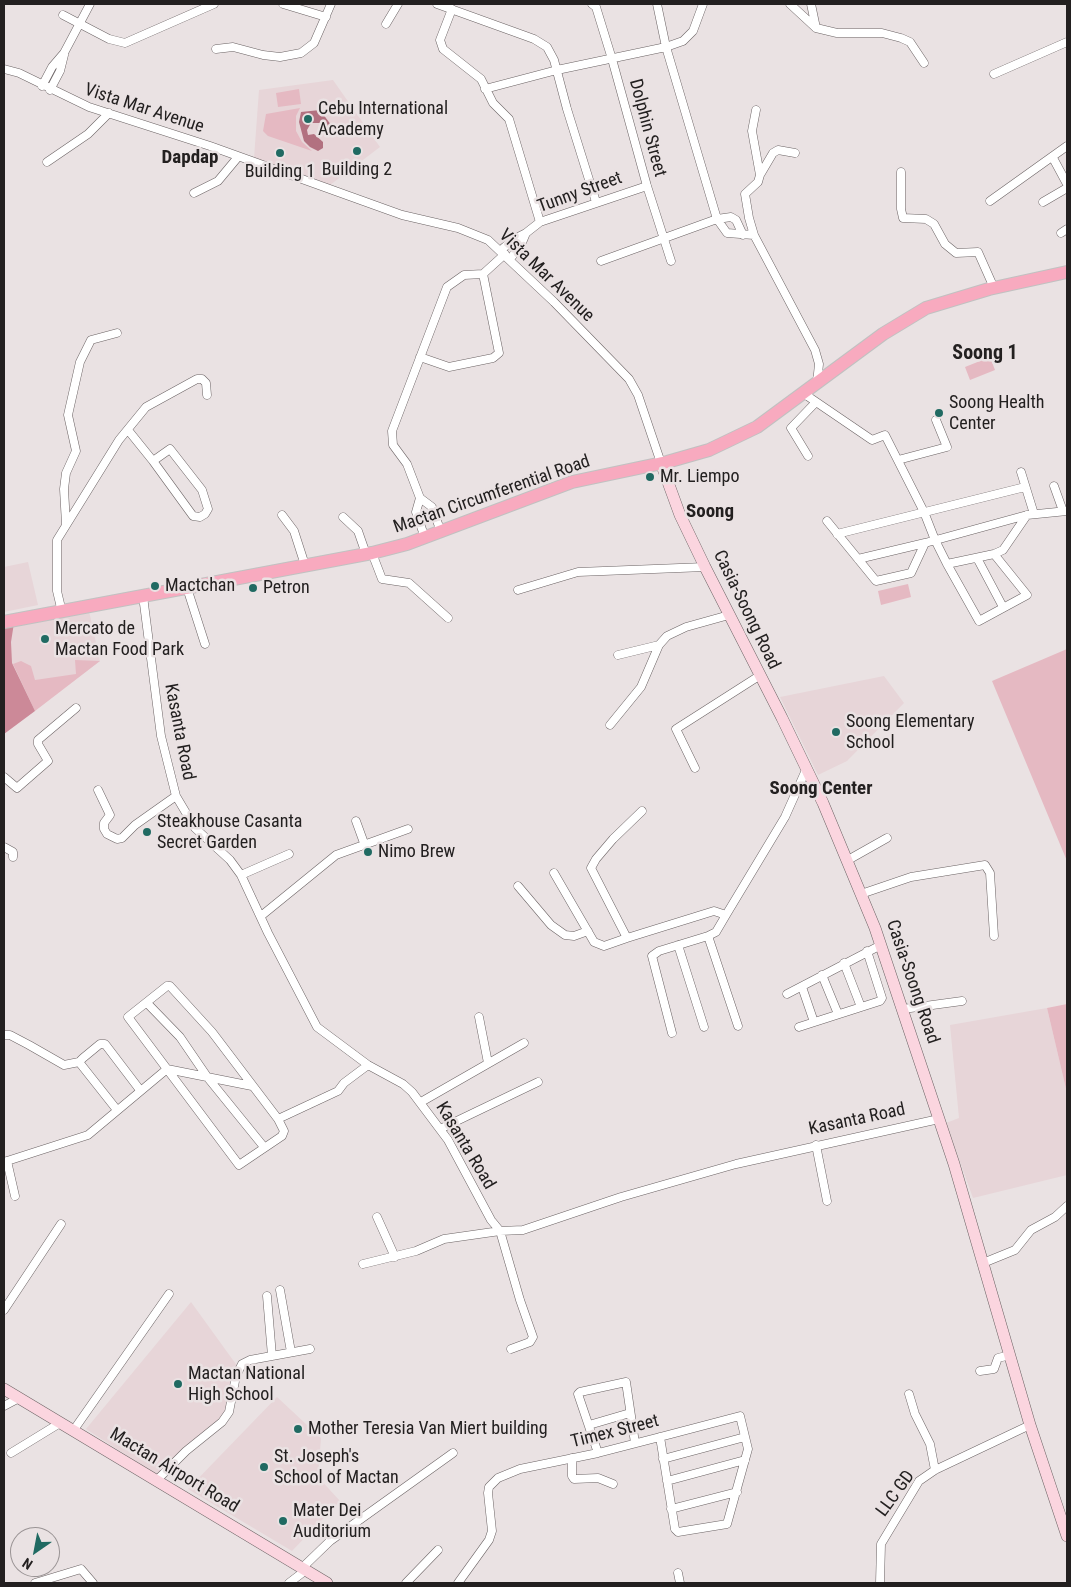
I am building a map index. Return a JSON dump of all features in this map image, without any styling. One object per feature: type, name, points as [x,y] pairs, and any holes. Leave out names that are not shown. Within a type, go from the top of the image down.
[{"type":"main road","name":"Mactan Circumferential Road","points":[[4,622],[369,554],[425,538],[572,482],[661,463],[709,450],[757,427],[883,334],[917,313],[956,298],[1067,272]]},
{"type":"street","points":[[50,90],[56,69],[90,4]]},
{"type":"street","points":[[63,14],[109,39],[125,43],[214,4]]},
{"type":"street","points":[[283,4],[326,17]]},
{"type":"street","points":[[216,49],[233,47],[273,56],[296,55],[314,43],[331,4]]},
{"type":"street","points":[[386,24],[398,4]]},
{"type":"street","name":"Dolphin Street","points":[[592,4],[596,7],[612,59],[647,186],[671,261]]},
{"type":"street","points":[[657,4],[666,47],[718,219],[725,232],[754,235]]},
{"type":"street","points":[[485,89],[557,70],[666,47],[683,40],[693,30],[703,4]]},
{"type":"street","points":[[790,4],[816,28],[837,33],[893,35],[910,42],[924,63]]},
{"type":"street","points":[[811,4],[816,28]]},
{"type":"street","points":[[540,222],[509,119],[493,103],[480,80],[443,49],[440,40],[445,6],[534,39],[547,47],[554,60],[596,202]]},
{"type":"street","points":[[994,74],[1067,42]]},
{"type":"street","name":"Vista Mar Avenue","points":[[4,69],[18,73],[79,104],[238,157],[402,215],[478,235],[505,254],[629,379],[638,395],[661,463]]},
{"type":"street","points":[[42,86],[56,69]]},
{"type":"street","points":[[756,110],[752,131],[760,175]]},
{"type":"street","points":[[47,162],[80,140],[109,113]]},
{"type":"street","points":[[990,201],[1023,176],[1053,158],[1056,152],[1067,146]]},
{"type":"street","points":[[796,153],[778,150],[773,153],[758,182],[745,194],[754,235],[816,350],[819,364],[817,383]]},
{"type":"street","points":[[194,193],[218,181],[238,157]]},
{"type":"street","points":[[1043,202],[1067,186],[1053,158]]},
{"type":"street","points":[[902,172],[901,209],[903,218],[926,219],[934,224],[945,244],[956,253],[978,252],[994,288]]},
{"type":"street","name":"Tunny Street","points":[[505,254],[514,239],[526,234],[540,222],[647,186]]},
{"type":"street","points":[[601,261],[664,240],[718,219],[731,217],[736,220],[743,234]]},
{"type":"street","name":"Tunny Street","points":[[505,254],[522,244],[526,234]]},
{"type":"street","points":[[441,532],[432,507],[420,498],[406,464],[393,445],[392,431],[447,287],[464,275],[483,274],[505,254]]},
{"type":"street","points":[[420,357],[449,366],[492,358],[499,353],[483,274]]},
{"type":"street","points":[[66,524],[64,489],[66,473],[76,451],[68,415],[80,362],[91,340],[116,333]]},
{"type":"street","points":[[62,612],[57,591],[59,559],[56,546],[57,540],[119,440],[146,407],[197,379],[202,379],[206,383],[207,396]]},
{"type":"street","points":[[803,393],[872,440],[885,436],[924,512],[934,540],[979,621],[1027,595],[994,554]]},
{"type":"street","points":[[808,456],[790,428],[816,402]]},
{"type":"street","points":[[898,460],[946,447],[936,420]]},
{"type":"street","points":[[128,430],[193,516],[200,517],[205,514],[208,509],[202,490],[170,448],[153,461]]},
{"type":"street","name":"Casia-Soong Road","points":[[661,463],[680,516],[759,676],[782,718],[848,860],[881,945],[939,1118],[1030,1425],[1067,1536]]},
{"type":"street","points":[[947,564],[994,554],[1003,550],[1030,515],[1021,472]]},
{"type":"street","points":[[858,558],[925,543],[1030,515],[1065,511],[1054,486]]},
{"type":"street","points":[[837,534],[1025,487]]},
{"type":"street","points":[[420,498],[416,512],[425,538]]},
{"type":"street","points":[[282,515],[294,531],[305,566]]},
{"type":"street","points":[[344,517],[358,531],[382,578],[409,582],[448,618]]},
{"type":"street","points":[[827,521],[876,581],[908,575],[925,543]]},
{"type":"street","points":[[977,558],[1004,608]]},
{"type":"street","points":[[518,590],[578,572],[705,567]]},
{"type":"street","points":[[187,588],[205,644]]},
{"type":"street","name":"Kasanta Road","points":[[143,596],[161,736],[176,796],[195,828],[230,860],[241,875],[268,933],[318,1027],[368,1065],[403,1084],[420,1102],[440,1129],[491,1220],[500,1231],[523,1230],[707,1172],[816,1144],[939,1118]]},
{"type":"street","points":[[610,725],[641,688],[660,645],[667,636],[680,629],[729,615]]},
{"type":"street","points":[[618,655],[660,645]]},
{"type":"street","points":[[695,768],[676,730],[759,676]]},
{"type":"street","points":[[4,777],[17,788],[48,761],[38,744],[38,740],[76,708]]},
{"type":"street","points":[[672,1033],[652,959],[654,954],[716,932],[785,817],[806,770]]},
{"type":"street","points":[[98,790],[110,814],[104,822],[104,829],[107,834],[117,840],[176,796]]},
{"type":"street","points":[[627,938],[591,868],[612,839],[642,811]]},
{"type":"street","points":[[356,821],[364,843]]},
{"type":"street","points":[[261,916],[336,855],[364,843],[408,829]]},
{"type":"street","points":[[848,860],[887,838]]},
{"type":"street","points":[[4,847],[13,852],[13,857]]},
{"type":"street","points":[[241,875],[289,854]]},
{"type":"street","points":[[861,894],[911,877],[985,865],[990,873],[994,936]]},
{"type":"street","points":[[554,873],[594,942],[604,946],[714,911],[726,915]]},
{"type":"street","points":[[518,886],[551,925],[564,935],[574,936],[588,931]]},
{"type":"street","points":[[708,936],[738,1026]]},
{"type":"street","points":[[678,945],[704,1027]]},
{"type":"street","points":[[788,994],[881,945]]},
{"type":"street","points":[[799,1027],[878,1003],[882,998],[867,951]]},
{"type":"street","points":[[844,963],[861,1007]]},
{"type":"street","points":[[822,975],[838,1014]]},
{"type":"street","points":[[167,986],[170,986],[212,1032],[278,1119],[284,1131],[282,1136],[239,1164],[166,1069],[128,1017],[167,986]]},
{"type":"street","points":[[802,987],[814,1022]]},
{"type":"street","points":[[902,1009],[962,1001]]},
{"type":"street","points":[[147,1003],[180,1037],[208,1078],[264,1148]]},
{"type":"street","points":[[479,1017],[488,1063]]},
{"type":"street","points":[[4,1035],[29,1045],[64,1065],[80,1062],[103,1043],[140,1090]]},
{"type":"street","points":[[420,1102],[524,1043]]},
{"type":"street","points":[[80,1062],[117,1110]]},
{"type":"street","points":[[278,1119],[338,1091],[344,1083],[368,1065]]},
{"type":"street","points":[[166,1069],[252,1086]]},
{"type":"street","points":[[15,1196],[5,1161],[88,1135],[166,1069]]},
{"type":"street","points":[[440,1129],[538,1082]]},
{"type":"street","points":[[816,1144],[827,1201]]},
{"type":"street","points":[[983,1263],[1015,1250],[1031,1230],[1055,1217],[1067,1206]]},
{"type":"street","points":[[377,1217],[395,1256]]},
{"type":"street","points":[[4,1310],[61,1224]]},
{"type":"street","points":[[363,1264],[416,1251],[444,1239],[500,1231],[521,1305],[533,1337],[530,1342],[511,1348]]},
{"type":"street","points":[[280,1290],[291,1352]]},
{"type":"street","points":[[73,1431],[169,1294]]},
{"type":"street","points":[[267,1296],[272,1356]]},
{"type":"street","points":[[156,1481],[186,1451],[222,1422],[229,1412],[236,1376],[242,1364],[250,1360],[310,1349]]},
{"type":"street","points":[[980,1370],[994,1370],[998,1358],[1010,1356]]},
{"type":"street","points":[[598,1453],[578,1394],[580,1392],[626,1382],[635,1443]]},
{"type":"street","name":"Mactan Airport Road","points":[[4,1389],[328,1583]]},
{"type":"street","points":[[909,1394],[914,1414],[930,1444],[935,1470]]},
{"type":"street","points":[[4,1406],[18,1398]]},
{"type":"street","points":[[589,1424],[630,1413]]},
{"type":"street","name":"Timex Street","points":[[458,1583],[488,1540],[492,1531],[488,1499],[489,1487],[498,1478],[509,1472],[598,1453],[740,1416],[745,1437]]},
{"type":"street","points":[[10,1453],[60,1423]]},
{"type":"street","name":"LLC GD","points":[[880,1583],[881,1544],[919,1481],[935,1470],[1030,1425]]},
{"type":"street","points":[[660,1437],[663,1459],[666,1481],[675,1530],[678,1532],[727,1524],[748,1450],[745,1437],[663,1459]]},
{"type":"street","points":[[289,1583],[330,1541],[453,1453]]},
{"type":"street","points":[[572,1458],[573,1478],[598,1478],[613,1484]]},
{"type":"street","points":[[666,1481],[745,1460]]},
{"type":"street","points":[[671,1509],[737,1492]]},
{"type":"street","points":[[406,1583],[438,1550]]},
{"type":"street","points":[[35,1583],[81,1569],[94,1583]]},
{"type":"street","points":[[678,1573],[680,1583]]},
{"type":"shaded area","name":"Cebu International Academy","points":[[333,80],[380,147],[330,185],[254,158],[259,90]]},
{"type":"shaded area","points":[[299,89],[301,104],[278,107],[276,93]]},
{"type":"shaded area","points":[[300,108],[296,116],[296,131],[302,142],[312,151],[268,136],[263,131],[266,114]]},
{"type":"shaded area","points":[[320,110],[337,133],[328,132],[320,123],[311,123],[307,130],[308,135],[314,134],[323,142],[323,148],[318,151],[304,141],[299,122],[301,112]]},
{"type":"shaded area","points":[[990,357],[995,370],[970,380],[965,367]]},
{"type":"shaded area","points":[[28,562],[38,605],[4,612],[4,567]]},
{"type":"shaded area","points":[[908,584],[911,597],[881,605],[878,591]]},
{"type":"shaded area","points":[[89,611],[100,661],[4,734],[4,625]]},
{"type":"shaded area","points":[[14,623],[11,642],[12,663],[35,711],[4,734],[4,625]]},
{"type":"shaded area","points":[[1067,649],[1067,861],[992,681]]},
{"type":"shaded area","points":[[75,660],[100,661],[35,711],[13,664],[21,661],[31,666],[35,680],[76,674]]},
{"type":"shaded area","name":"Soong Elementary School","points":[[884,676],[904,703],[847,761],[818,775],[780,697]]},
{"type":"shaded area","points":[[1067,1004],[1067,1093],[1047,1008]]},
{"type":"shaded area","points":[[1047,1008],[1067,1093],[1067,1175],[973,1198],[946,1123],[959,1118],[950,1025]]},
{"type":"shaded area","name":"Mactan National High School","points":[[191,1302],[238,1367],[226,1415],[158,1476],[86,1429]]},
{"type":"shaded area","name":"St. Joseph's School of Mactan","points":[[277,1397],[321,1438],[318,1477],[340,1501],[292,1551],[188,1489]]},
{"type":"place","name":"Cebu International Academy","points":[[308,119]]},
{"type":"place","name":"Building 2","points":[[357,151]]},
{"type":"place","name":"Building 1","points":[[280,153]]},
{"type":"place","name":"Soong Health Center","points":[[939,413]]},
{"type":"place","name":"Mr. Liempo","points":[[650,477]]},
{"type":"place","name":"Mactchan","points":[[155,586]]},
{"type":"place","name":"Petron","points":[[253,588]]},
{"type":"place","name":"Mercato de Mactan Food Park","points":[[45,639]]},
{"type":"place","name":"Soong Elementary School","points":[[836,732]]},
{"type":"place","name":"Steakhouse Casanta Secret Garden","points":[[147,832]]},
{"type":"place","name":"Nimo Brew","points":[[368,852]]},
{"type":"place","name":"Mactan National High School","points":[[178,1384]]},
{"type":"place","name":"Mother Teresia Van Miert building","points":[[298,1429]]},
{"type":"place","name":"St. Joseph's School of Mactan","points":[[264,1467]]},
{"type":"place","name":"Mater Dei Auditorium","points":[[283,1521]]},
{"type":"district","name":"Dapdap","points":[[190,158]]},
{"type":"district","name":"Soong 1","points":[[985,354]]},
{"type":"district","name":"Soong","points":[[710,512]]},
{"type":"district","name":"Soong Center","points":[[821,789]]}]
